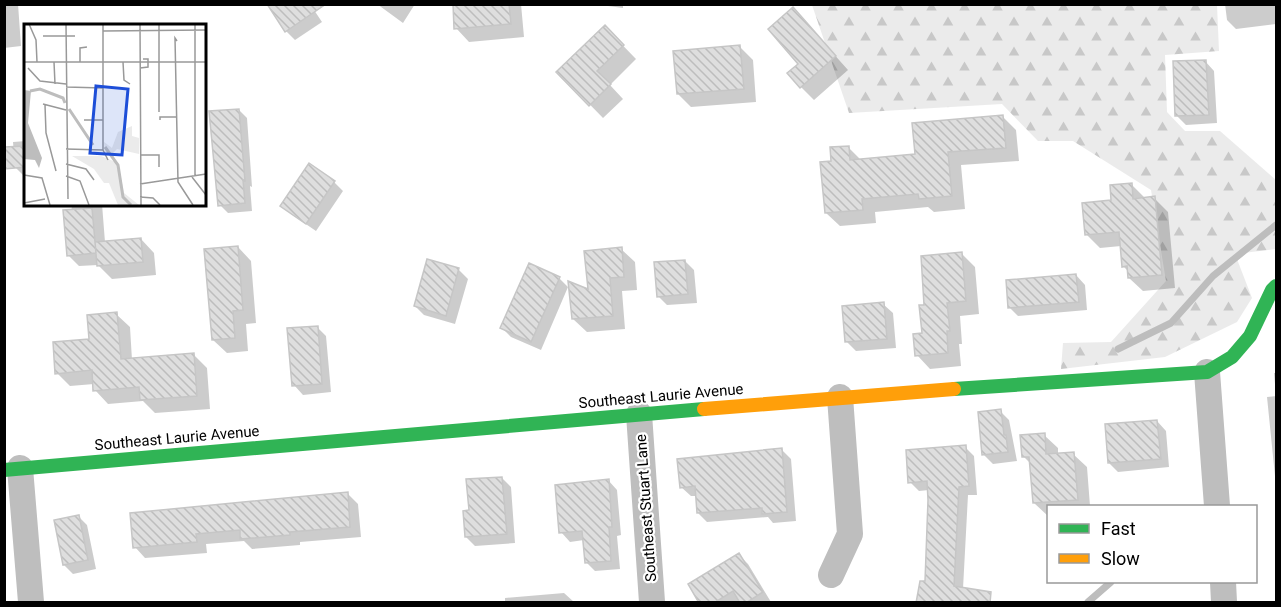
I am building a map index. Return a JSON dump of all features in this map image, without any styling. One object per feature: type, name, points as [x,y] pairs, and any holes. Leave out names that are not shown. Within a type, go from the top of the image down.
[{"type":"street","name":"Southeast Laurie Avenue","points":[[12,469],[840,397],[1207,372],[1232,357],[1250,336],[1276,286]]},
{"type":"street","points":[[1207,372],[1217,505]]},
{"type":"street","points":[[831,575],[850,534],[840,397]]},
{"type":"street","name":"Southeast Stuart Lane","points":[[639,414],[652,603]]},
{"type":"street","points":[[12,469],[31,603]]},
{"type":"street","points":[[1223,583],[1224,603]]},
{"type":"green space","points":[[812,5],[1217,5],[1219,51],[1165,55],[1167,112],[1185,131],[1220,131],[1276,180],[1276,249],[1235,254],[1252,298],[1237,322],[1165,357],[1061,369],[1063,343],[1111,342],[1166,281],[1151,190],[1073,141],[1038,141],[1002,104],[849,113]]},
{"type":"building","points":[[267,4],[326,4],[285,32]]},
{"type":"building","points":[[453,4],[509,4],[511,24],[454,29]]},
{"type":"building","points":[[793,7],[836,56],[800,88],[787,73],[798,64],[768,29]]},
{"type":"building","points":[[605,25],[624,45],[597,71],[611,84],[589,106],[556,72]]},
{"type":"building","points":[[740,45],[744,89],[677,94],[673,51]]},
{"type":"building","points":[[1206,60],[1209,115],[1175,116],[1173,61]]},
{"type":"building","points":[[239,109],[245,203],[218,206],[209,111]]},
{"type":"building","points":[[1003,115],[1006,148],[948,152],[952,196],[919,199],[918,194],[862,199],[863,210],[825,213],[820,162],[831,161],[830,147],[849,146],[850,160],[915,154],[912,123]]},
{"type":"building","points":[[24,146],[24,167],[4,169],[4,147]]},
{"type":"building","points":[[309,163],[335,181],[306,224],[280,206]]},
{"type":"building","points":[[1132,183],[1133,199],[1155,196],[1162,275],[1128,278],[1127,266],[1122,267],[1119,232],[1085,235],[1082,203],[1111,200],[1110,185]]},
{"type":"building","points":[[92,208],[96,253],[67,256],[63,210]]},
{"type":"building","points":[[141,238],[143,262],[97,266],[95,242]]},
{"type":"building","points":[[238,246],[243,310],[233,311],[235,338],[212,340],[204,249]]},
{"type":"building","points":[[622,247],[624,277],[610,278],[613,316],[572,319],[568,281],[588,289],[584,251]]},
{"type":"building","points":[[962,252],[966,301],[947,303],[950,331],[947,331],[948,353],[915,356],[913,334],[922,333],[919,305],[924,305],[921,256]]},
{"type":"building","points":[[427,259],[459,268],[446,316],[414,306]]},
{"type":"building","points":[[685,260],[688,294],[657,297],[654,262]]},
{"type":"building","points":[[529,263],[560,277],[531,342],[500,328]]},
{"type":"building","points":[[1076,274],[1079,302],[1008,308],[1006,280]]},
{"type":"building","points":[[884,302],[887,339],[845,342],[842,306]]},
{"type":"building","points":[[117,312],[121,359],[194,353],[197,396],[140,400],[139,387],[93,391],[92,370],[55,374],[53,342],[89,339],[87,315]]},
{"type":"building","points":[[318,326],[322,384],[292,386],[287,328]]},
{"type":"building","points":[[1001,409],[1008,452],[982,455],[978,412]]},
{"type":"building","points":[[1157,420],[1161,459],[1108,463],[1105,424]]},
{"type":"building","points":[[1045,433],[1046,454],[1074,452],[1078,500],[1033,503],[1029,457],[1022,457],[1020,435]]},
{"type":"building","points":[[966,445],[969,486],[959,487],[954,586],[991,592],[990,603],[916,603],[920,581],[925,581],[927,481],[908,483],[906,450]]},
{"type":"building","points":[[782,448],[787,512],[762,514],[762,508],[697,513],[695,486],[680,488],[677,459]]},
{"type":"building","points":[[502,477],[507,534],[465,537],[463,511],[469,510],[466,479]]},
{"type":"building","points":[[609,479],[612,527],[609,527],[611,561],[585,563],[582,531],[559,533],[555,485]]},
{"type":"building","points":[[348,492],[350,527],[240,539],[240,530],[196,534],[197,542],[133,548],[130,513]]},
{"type":"building","points":[[79,515],[88,560],[63,565],[54,520]]},
{"type":"building","points":[[739,553],[763,592],[746,603],[740,603],[733,591],[714,603],[699,603],[688,584]]},
{"type":"waterway","points":[[1118,349],[1171,323],[1213,276],[1276,225]]},
{"type":"waterway","points":[[1088,602],[1110,583]]},
{"type":"traffic: fast","points":[[954,389],[1207,372],[1232,357],[1250,336],[1276,286]]},
{"type":"traffic: fast","points":[[4,470],[704,409]]},
{"type":"traffic: slow","points":[[704,409],[954,389]]}]
